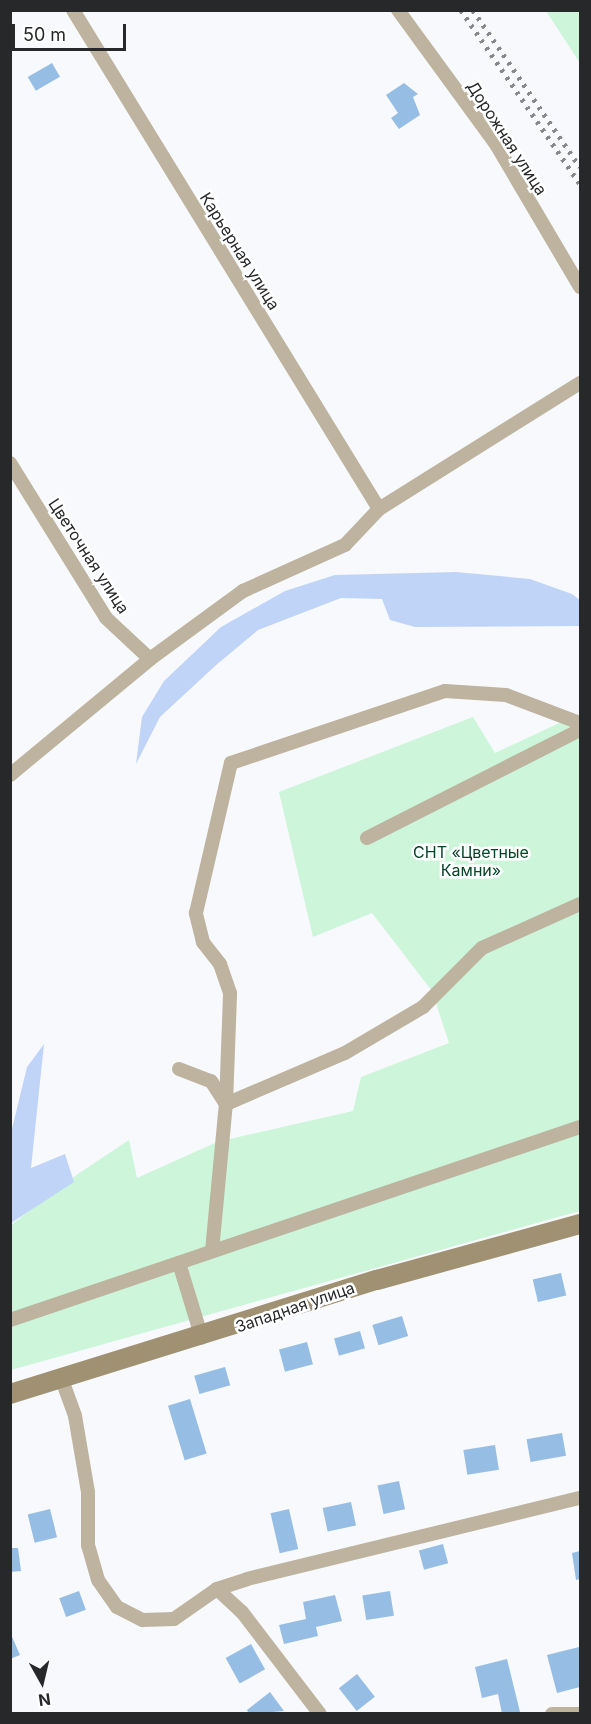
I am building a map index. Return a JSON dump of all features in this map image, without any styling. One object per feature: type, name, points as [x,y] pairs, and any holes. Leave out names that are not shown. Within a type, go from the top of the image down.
[{"type":"main road","name":"Западная улица","points":[[10,1394],[202,1338],[377,1280],[580,1224]]},
{"type":"street","name":"Карьерная улица","points":[[73,10],[379,509]]},
{"type":"street","name":"Дорожная улица","points":[[398,10],[497,146],[580,287]]},
{"type":"street","points":[[10,776],[150,659],[243,591],[345,545],[379,509],[580,383]]},
{"type":"street","name":"Цветочная улица","points":[[10,463],[106,618],[150,659]]},
{"type":"street","points":[[212,1251],[226,1104],[230,993],[220,964],[203,942],[196,913],[231,764],[446,691],[506,695],[580,723]]},
{"type":"street","points":[[367,838],[580,730]]},
{"type":"street","points":[[226,1104],[345,1053],[423,1007],[482,948],[580,904]]},
{"type":"street","points":[[179,1069],[212,1081],[226,1104]]},
{"type":"street","points":[[10,1320],[580,1127]]},
{"type":"street","points":[[179,1263],[202,1338]]},
{"type":"street","points":[[62,1380],[75,1416],[88,1492],[88,1545],[98,1580],[117,1607],[143,1620],[174,1619],[217,1589],[580,1498]]},
{"type":"street","points":[[217,1589],[242,1612],[320,1713]]},
{"type":"street","points":[[552,1713],[578,1712]]},
{"type":"green space","points":[[546,11],[580,11],[580,63]]},
{"type":"green space","name":"СНТ «Цветные Камни»","points":[[473,717],[495,753],[568,719],[580,726],[580,1211],[11,1370],[11,1225],[78,1174],[129,1140],[137,1178],[217,1142],[353,1111],[361,1077],[449,1043],[432,991],[372,913],[313,937],[279,792]]},
{"type":"water","points":[[456,572],[530,579],[572,594],[580,600],[580,626],[415,627],[390,620],[382,599],[341,598],[258,630],[160,717],[136,764],[142,717],[164,681],[221,627],[285,591],[335,575]]},
{"type":"water","points":[[44,1044],[31,1168],[65,1154],[74,1182],[11,1223],[11,1133],[27,1067]]},
{"type":"building","points":[[52,63],[60,77],[36,91],[28,77]]},
{"type":"building","points":[[404,83],[418,94],[413,97],[420,115],[399,129],[391,118],[398,113],[386,95]]},
{"type":"building","points":[[561,1273],[566,1295],[538,1302],[533,1280]]},
{"type":"building","points":[[402,1316],[408,1336],[378,1345],[372,1325]]},
{"type":"building","points":[[360,1331],[365,1348],[339,1356],[334,1338]]},
{"type":"building","points":[[307,1342],[313,1364],[285,1372],[279,1350]]},
{"type":"building","points":[[225,1367],[230,1385],[199,1394],[194,1376]]},
{"type":"building","points":[[190,1399],[207,1454],[185,1460],[168,1406]]},
{"type":"building","points":[[562,1433],[566,1456],[531,1462],[527,1439]]},
{"type":"building","points":[[495,1445],[499,1470],[467,1475],[463,1450]]},
{"type":"building","points":[[399,1481],[405,1509],[384,1514],[377,1486]]},
{"type":"building","points":[[351,1502],[356,1525],[328,1532],[323,1508]]},
{"type":"building","points":[[50,1509],[57,1537],[35,1543],[28,1515]]},
{"type":"building","points":[[289,1509],[298,1549],[280,1553],[270,1513]]},
{"type":"building","points":[[443,1544],[448,1563],[424,1570],[419,1550]]},
{"type":"building","points":[[10,1548],[18,1548],[21,1571],[10,1572]]},
{"type":"building","points":[[580,1551],[580,1579],[576,1580],[572,1553]]},
{"type":"building","points":[[79,1591],[86,1610],[66,1617],[59,1598]]},
{"type":"building","points":[[390,1591],[394,1616],[366,1620],[362,1595]]},
{"type":"building","points":[[335,1595],[342,1621],[316,1627],[318,1636],[284,1644],[279,1625],[306,1619],[303,1602]]},
{"type":"building","points":[[10,1632],[20,1655],[10,1659]]},
{"type":"building","points":[[251,1644],[265,1669],[240,1683],[226,1658]]},
{"type":"building","points":[[579,1647],[580,1687],[557,1693],[547,1655]]},
{"type":"building","points":[[507,1659],[520,1712],[516,1714],[502,1714],[498,1694],[482,1698],[475,1667]]},
{"type":"building","points":[[357,1674],[375,1697],[357,1711],[339,1688]]},
{"type":"building","points":[[270,1692],[284,1711],[249,1714],[247,1710]]},
{"type":"railway","points":[[461,10],[580,184]]},
{"type":"railway","points":[[473,10],[580,167]]}]
